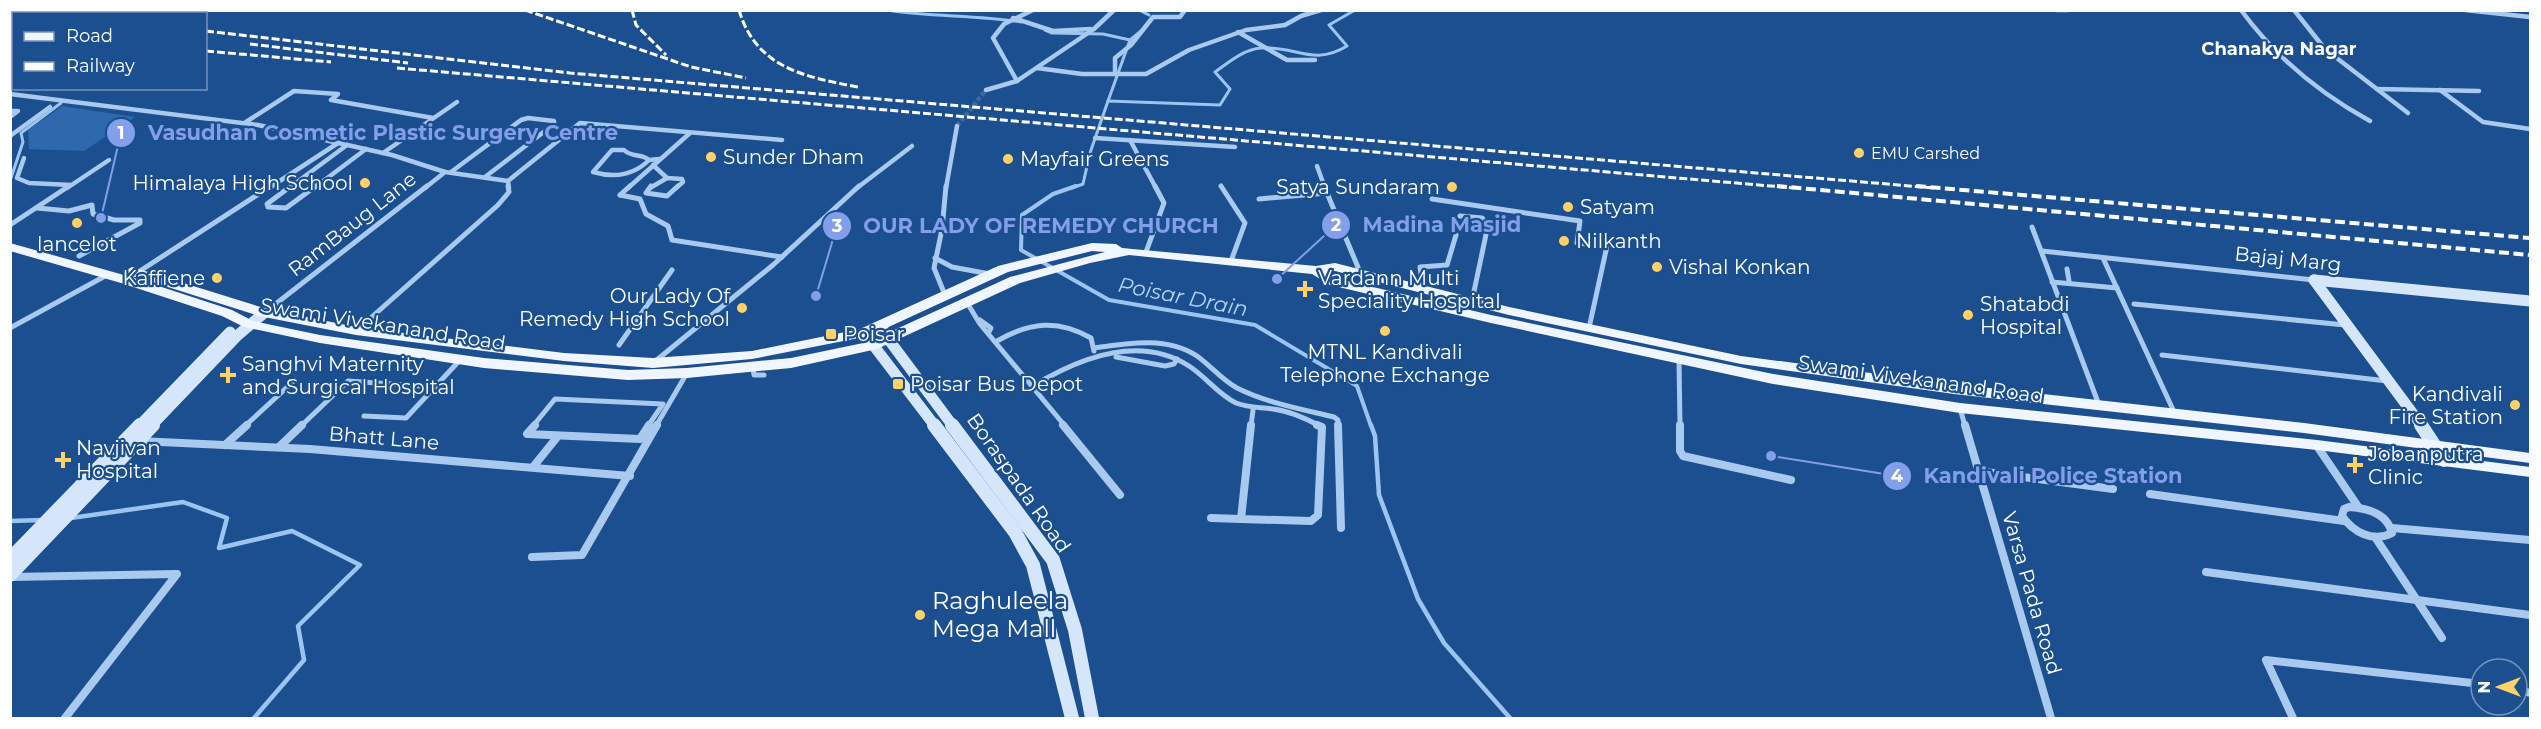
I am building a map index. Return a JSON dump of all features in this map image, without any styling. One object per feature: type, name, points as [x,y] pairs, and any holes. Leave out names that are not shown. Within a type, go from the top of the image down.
[{"type":"main road","name":"Swami Vivekanand Road","points":[[10,236],[79,256],[227,313],[564,357],[653,363],[752,355],[864,333],[886,333],[1085,254]]},
{"type":"main road","name":"Swami Vivekanand Road","points":[[10,247],[108,274],[132,276]]},
{"type":"main road","name":"Swami Vivekanand Road","points":[[253,318],[320,339],[460,360],[628,375],[758,371],[872,346],[886,333],[945,296],[997,272],[1085,254],[1146,252],[1316,270],[1335,267],[1589,328],[1741,360],[2099,406],[2435,444],[2530,458]]},
{"type":"main road","name":"Swami Vivekanand Road","points":[[1316,270],[1330,280],[1747,375],[1960,408],[2317,445],[2530,472]]},
{"type":"street","points":[[1017,81],[993,38],[1006,22],[1033,10]]},
{"type":"street","points":[[986,90],[1017,81],[1094,28],[1114,10]]},
{"type":"street","points":[[1115,74],[1115,58],[1131,45],[1153,17],[1180,17],[1185,10]]},
{"type":"street","points":[[1037,68],[1107,74],[1152,73],[1177,55],[1218,42],[1239,32],[1285,25],[1301,16],[1321,10]]},
{"type":"street","points":[[2057,10],[2068,10]]},
{"type":"street","points":[[2241,10],[2274,51],[2306,80],[2341,106],[2370,122]]},
{"type":"street","points":[[2294,10],[2325,49],[2408,113]]},
{"type":"street","points":[[2465,10],[2530,17]]},
{"type":"street","points":[[1012,18],[1053,31],[1094,28]]},
{"type":"street","points":[[1239,32],[1287,60],[1315,60]]},
{"type":"street","points":[[2376,89],[2479,91]]},
{"type":"street","points":[[2439,90],[2483,122],[2530,129]]},
{"type":"street","points":[[245,123],[294,91],[338,94],[331,100],[376,106],[403,114],[433,118]]},
{"type":"street","points":[[10,94],[245,123],[383,153],[448,172],[508,181],[580,123],[782,140]]},
{"type":"street","points":[[383,153],[457,102]]},
{"type":"street","points":[[10,136],[50,107]]},
{"type":"street","points":[[10,111],[18,111],[10,117]]},
{"type":"street","name":"RamBaug Lane","points":[[253,318],[521,120],[528,118],[554,121],[554,124],[485,177]]},
{"type":"street","points":[[945,296],[935,275],[935,258],[943,225],[942,202],[947,166],[957,126]]},
{"type":"street","points":[[667,178],[651,186],[646,193],[667,196],[683,182],[682,179],[667,178],[651,163],[646,157],[629,155],[621,149],[612,150],[593,172],[629,174],[651,163],[659,159],[690,133]]},
{"type":"street","points":[[1095,138],[1235,147]]},
{"type":"street","points":[[1130,140],[1164,203],[1146,252]]},
{"type":"street","points":[[132,276],[338,143]]},
{"type":"street","points":[[347,145],[267,204],[268,207],[286,208],[366,150]]},
{"type":"street","points":[[653,363],[782,257],[855,189],[912,146]]},
{"type":"street","points":[[24,158],[17,178],[29,183],[71,186]]},
{"type":"street","points":[[10,225],[109,160]]},
{"type":"street","points":[[651,163],[620,195],[640,199],[642,210],[651,221],[668,226],[669,237],[672,240],[782,257]]},
{"type":"street","points":[[1317,166],[1360,272]]},
{"type":"street","points":[[356,331],[498,205],[509,192],[508,181]]},
{"type":"street","points":[[1221,186],[1245,223],[1231,261]]},
{"type":"street","points":[[1259,199],[1327,193]]},
{"type":"street","points":[[1432,199],[1580,221],[1577,243],[1607,246],[1589,328]]},
{"type":"street","points":[[37,208],[69,211],[92,205],[93,214],[114,220],[140,220],[140,223],[131,230],[79,256]]},
{"type":"street","points":[[1460,216],[1482,218],[1488,225],[1472,301]]},
{"type":"street","points":[[2032,227],[2099,406]]},
{"type":"street","points":[[1423,288],[1420,267],[1447,265],[1456,235]]},
{"type":"street","name":"Bajaj Marg","points":[[2042,251],[2530,301]]},
{"type":"street","points":[[935,258],[952,267],[997,272]]},
{"type":"street","points":[[2103,258],[2175,414]]},
{"type":"street","points":[[2067,269],[2071,282]]},
{"type":"street","points":[[619,345],[672,270]]},
{"type":"street","points":[[10,328],[108,274]]},
{"type":"street","points":[[2051,280],[2117,288]]},
{"type":"street","points":[[2314,280],[2435,444],[2444,460]]},
{"type":"street","points":[[966,301],[980,320],[980,324],[997,341],[1120,495]]},
{"type":"street","points":[[2134,304],[2345,325]]},
{"type":"street","points":[[10,559],[136,441],[253,318]]},
{"type":"street","points":[[10,576],[55,519],[253,318]]},
{"type":"street","points":[[997,341],[1017,328],[1052,323],[1082,331],[1091,338],[1095,358]]},
{"type":"street","name":"Boraspada Road","points":[[864,333],[1003,516],[1034,565],[1071,718]]},
{"type":"street","name":"Boraspada Road","points":[[886,333],[1053,560],[1075,630],[1092,718]]},
{"type":"street","points":[[1094,348],[1115,345],[1174,347],[1191,352],[1217,377],[1240,390],[1334,417],[1338,420],[1341,528]]},
{"type":"street","points":[[1033,386],[1067,366],[1112,352],[1145,351],[1166,354],[1177,359],[1232,401],[1253,410],[1266,408],[1323,427],[1318,514],[1311,521],[1211,518]]},
{"type":"street","points":[[2162,355],[2387,381]]},
{"type":"street","points":[[1116,357],[1165,366],[1174,364],[1177,359]]},
{"type":"street","points":[[363,416],[406,418],[460,360]]},
{"type":"street","points":[[1679,360],[1680,451],[1683,456],[1791,480]]},
{"type":"street","points":[[532,557],[582,555],[630,476],[687,374]]},
{"type":"street","points":[[225,445],[295,380]]},
{"type":"street","points":[[279,447],[348,381],[435,387]]},
{"type":"street","points":[[555,399],[663,404],[639,439],[558,436],[527,434],[555,399]]},
{"type":"street","name":"Varsa Pada Road","points":[[1960,408],[2051,718]]},
{"type":"street","points":[[1241,519],[1253,410]]},
{"type":"street","points":[[533,467],[558,436]]},
{"type":"street","name":"Bhatt Lane","points":[[136,441],[279,447],[630,476]]},
{"type":"street","points":[[2317,445],[2359,508]]},
{"type":"street","points":[[1978,471],[2113,489]]},
{"type":"street","points":[[2150,494],[2344,521],[2357,531],[2375,537],[2389,536],[2392,528]]},
{"type":"street","points":[[2344,521],[2342,516],[2344,509],[2359,508],[2378,514],[2392,528],[2530,540]]},
{"type":"street","points":[[2375,537],[2442,638]]},
{"type":"street","points":[[2206,572],[2530,615]]},
{"type":"street","points":[[10,576],[177,574],[64,718]]},
{"type":"street","points":[[2293,718],[2266,660],[2469,683]]},
{"type":"shaded area","points":[[62,106],[135,117],[84,151],[29,149],[28,130]]},
{"type":"waterway","points":[[886,10],[1021,22]]},
{"type":"waterway","points":[[1139,10],[1149,15]]},
{"type":"waterway","name":"Poisar Drain","points":[[1108,101],[1220,105],[1230,89],[1215,72],[1242,54],[1255,49],[1284,49],[1314,55],[1335,52],[1347,46],[1329,25],[1355,10]]},
{"type":"waterway","points":[[1045,30],[1052,33],[1103,34],[1130,40]]},
{"type":"waterway","points":[[1130,40],[1141,31]]},
{"type":"waterway","points":[[1108,101],[1130,40]]},
{"type":"waterway","name":"Poisar Drain","points":[[1072,188],[1083,184],[1090,153],[1108,101]]},
{"type":"waterway","points":[[10,181],[23,142],[21,133],[61,103]]},
{"type":"waterway","name":"Poisar Drain","points":[[1076,186],[1053,194],[1022,215],[1021,250],[1109,300],[1255,325],[1357,386],[1371,426]]},
{"type":"waterway","name":"Poisar Drain","points":[[1371,425],[1375,436],[1379,495],[1418,599],[1444,643],[1510,718]]},
{"type":"waterway","points":[[71,518],[183,502],[227,518],[219,548],[292,531],[360,565],[298,626],[304,660],[254,718]]},
{"type":"waterway","points":[[10,521],[43,520]]},
{"type":"tunnel","points":[[957,126],[986,90]]},
{"type":"railway","points":[[525,10],[691,67],[746,78]]},
{"type":"railway","points":[[632,10],[636,25],[666,55]]},
{"type":"railway","points":[[739,10],[747,30],[757,45],[770,57],[802,74],[858,87]]},
{"type":"railway","points":[[207,31],[570,73],[1934,188]]},
{"type":"railway","points":[[250,44],[408,63]]},
{"type":"railway","points":[[207,51],[331,62]]},
{"type":"railway","points":[[397,68],[1794,188]]},
{"type":"railway","points":[[1777,186],[2530,255]]},
{"type":"railway","points":[[1916,186],[2530,238]]},
{"type":"place","name":"EMU Carshed","points":[[1859,153]]},
{"type":"place","name":"Sunder Dham","points":[[711,157]]},
{"type":"place","name":"Mayfair Greens","points":[[1008,159]]},
{"type":"place","name":"Himalaya High School","points":[[365,183]]},
{"type":"place","name":"Satya Sundaram","points":[[1452,187]]},
{"type":"place","name":"Satyam","points":[[1568,207]]},
{"type":"place","name":"Vasudhan Cosmetic Plastic Surgery Centre","points":[[101,218]]},
{"type":"place","name":"lancelot","points":[[77,223]]},
{"type":"place","name":"Nilkanth","points":[[1564,241]]},
{"type":"place","name":"Vishal Konkan","points":[[1657,267]]},
{"type":"place","name":"Kaffiene","points":[[217,278]]},
{"type":"place","name":"Madina Masjid","points":[[1277,279]]},
{"type":"place","name":"Vardann Multi Speciality Hospital","points":[[1305,289]]},
{"type":"place","name":"OUR LADY OF REMEDY CHURCH","points":[[816,296]]},
{"type":"place","name":"Our Lady Of Remedy High School","points":[[742,308]]},
{"type":"place","name":"Shatabdi Hospital","points":[[1968,315]]},
{"type":"place","name":"MTNL Kandivali Telephone Exchange","points":[[1385,331]]},
{"type":"place","name":"Poisar","points":[[831,334]]},
{"type":"place","name":"Sanghvi Maternity and Surgical Hospital","points":[[228,375]]},
{"type":"place","name":"Poisar Bus Depot","points":[[898,384]]},
{"type":"place","name":"Kandivali Fire Station","points":[[2515,405]]},
{"type":"place","name":"Kandivali Police Station","points":[[1771,456]]},
{"type":"place","name":"Navjivan Hospital","points":[[63,460]]},
{"type":"place","name":"Jobanputra Clinic","points":[[2355,465]]},
{"type":"place","name":"Raghuleela Mega Mall","points":[[920,615]]},
{"type":"district","name":"Chanakya Nagar","points":[[2279,49]]}]
